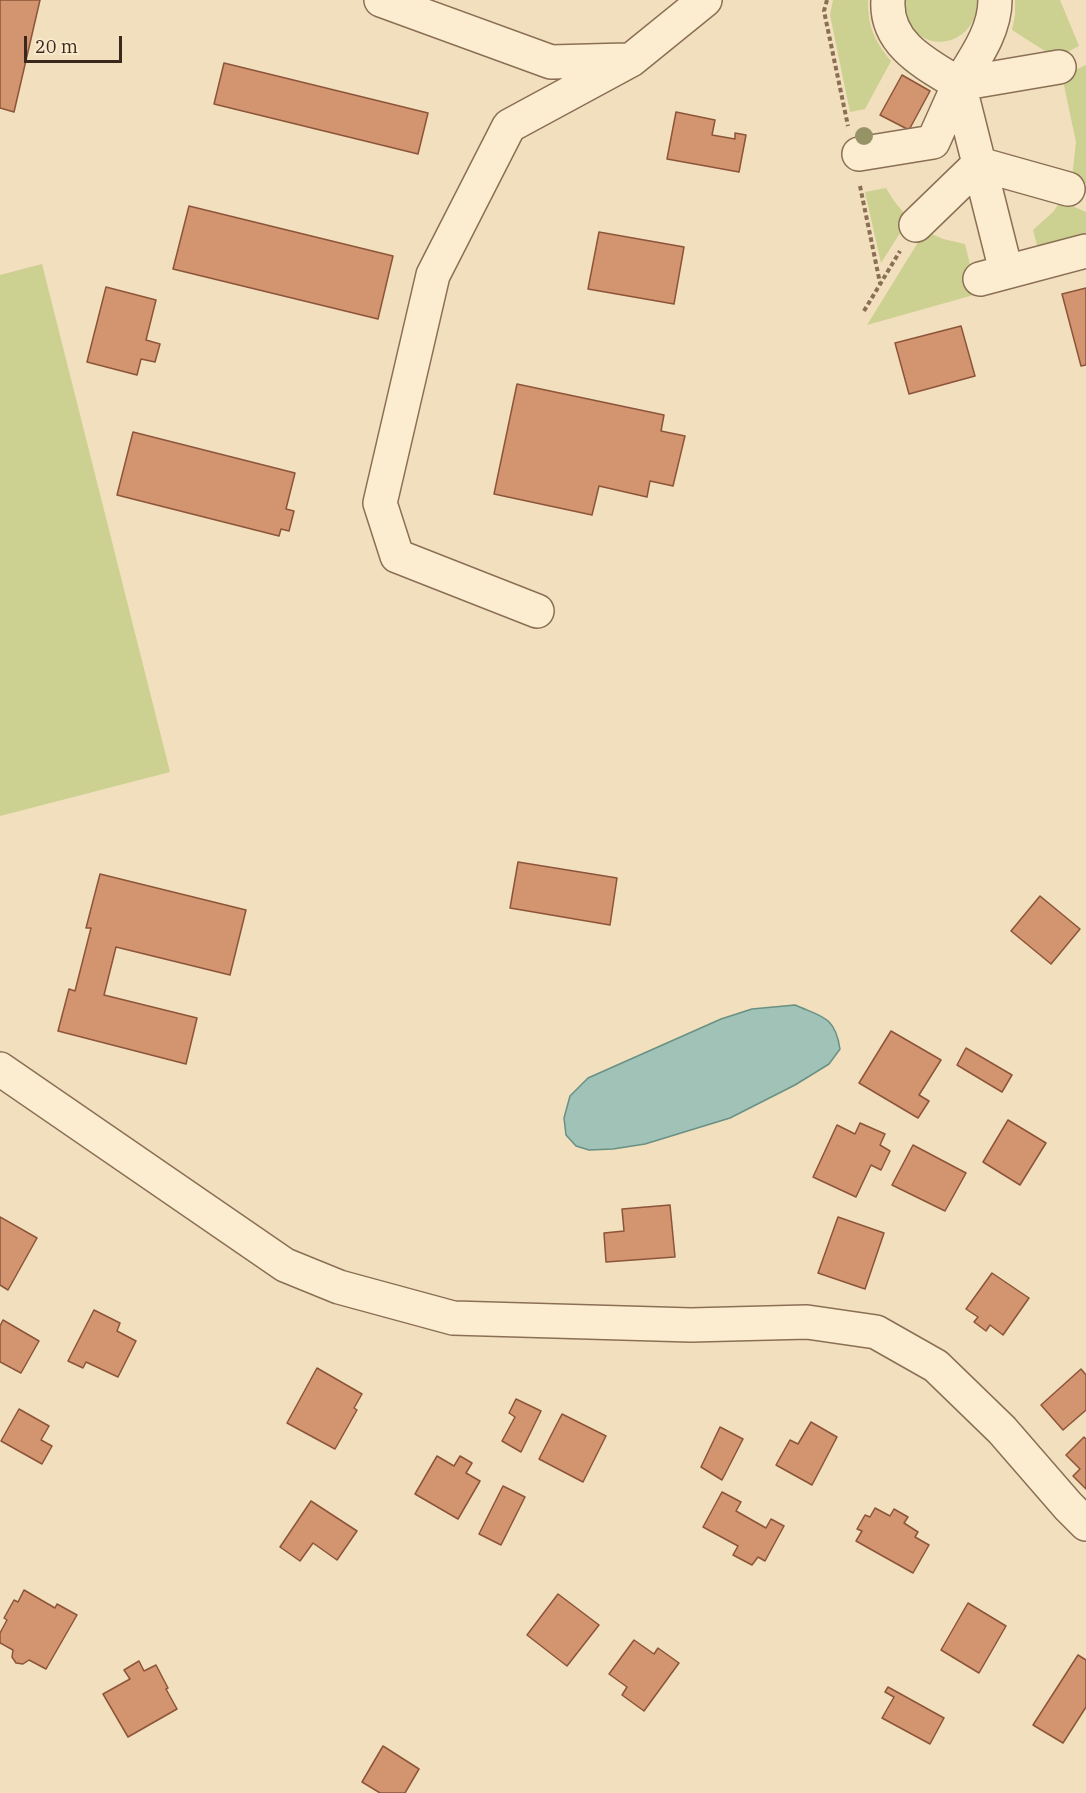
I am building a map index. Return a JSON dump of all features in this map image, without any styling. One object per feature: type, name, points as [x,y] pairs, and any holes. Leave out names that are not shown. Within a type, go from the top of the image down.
[{"type":"street","points":[[381,0],[551,62],[631,60]]},
{"type":"street","points":[[537,610],[397,556],[380,503],[433,275],[509,126],[631,60],[705,0]]},
{"type":"street","points":[[888,0],[891,26],[901,44],[919,60],[959,84],[1059,66]]},
{"type":"street","points":[[859,154],[933,142],[959,84],[989,31],[995,13],[995,0]]},
{"type":"street","points":[[959,84],[979,164],[991,269],[1086,251]]},
{"type":"street","points":[[979,164],[1068,189]]},
{"type":"street","points":[[916,225],[979,164]]},
{"type":"street","points":[[0,1069],[285,1266],[339,1287],[453,1318],[691,1325],[807,1322],[876,1332],[936,1366],[1002,1430],[1086,1524]]},
{"type":"path","points":[[864,311],[916,225]]},
{"type":"green space","points":[[833,0],[868,0],[873,33],[891,61],[865,109],[850,112],[830,15]]},
{"type":"green space","points":[[905,0],[977,0],[975,16],[968,28],[958,37],[946,41],[933,41],[921,37],[912,28],[905,14]]},
{"type":"green space","points":[[1015,0],[1060,0],[1079,46],[1056,58],[1012,30]]},
{"type":"green space","points":[[1086,65],[1086,184],[1072,178],[1076,142],[1062,76]]},
{"type":"green space","points":[[886,188],[909,219],[881,263],[865,192]]},
{"type":"green space","points":[[1061,201],[1086,212],[1086,236],[1038,249],[1033,230],[1053,212]]},
{"type":"green space","points":[[925,231],[943,239],[965,244],[977,294],[867,325]]},
{"type":"green space","points":[[42,264],[170,772],[0,816],[0,275]]},
{"type":"water","points":[[795,1005],[826,1019],[835,1030],[840,1049],[829,1064],[795,1085],[730,1118],[645,1144],[589,1150],[576,1146],[566,1135],[564,1118],[570,1096],[588,1078],[721,1019],[752,1009]]},
{"type":"building","points":[[0,0],[40,0],[14,112],[0,108]]},
{"type":"building","points":[[224,63],[428,113],[418,154],[214,104]]},
{"type":"building","points":[[902,75],[930,91],[909,130],[880,115]]},
{"type":"building","points":[[676,112],[715,120],[712,135],[735,139],[735,133],[746,135],[739,172],[667,159]]},
{"type":"building","points":[[189,206],[393,256],[378,319],[173,269]]},
{"type":"building","points":[[599,232],[684,247],[674,304],[588,289]]},
{"type":"building","points":[[106,287],[156,300],[146,340],[160,344],[155,362],[141,359],[137,375],[87,362]]},
{"type":"building","points":[[1086,288],[1086,365],[1081,366],[1062,294]]},
{"type":"building","points":[[961,326],[975,376],[909,394],[895,343]]},
{"type":"building","points":[[517,384],[664,415],[661,431],[685,436],[673,486],[650,481],[647,497],[599,486],[592,515],[494,494]]},
{"type":"building","points":[[133,432],[295,473],[286,509],[294,511],[289,531],[281,529],[279,536],[117,495]]},
{"type":"building","points":[[518,862],[617,878],[610,925],[510,908]]},
{"type":"building","points":[[100,874],[246,910],[230,975],[116,947],[104,995],[197,1018],[186,1064],[58,1031],[69,989],[75,991],[91,928],[86,928]]},
{"type":"building","points":[[1040,896],[1080,929],[1051,964],[1011,931]]},
{"type":"building","points":[[891,1031],[941,1060],[919,1095],[929,1101],[918,1118],[859,1083]]},
{"type":"building","points":[[966,1048],[1012,1075],[1002,1092],[957,1065]]},
{"type":"building","points":[[1008,1120],[1046,1143],[1020,1185],[983,1162]]},
{"type":"building","points":[[860,1123],[885,1134],[880,1145],[890,1151],[881,1170],[871,1165],[856,1197],[813,1177],[837,1125],[855,1134]]},
{"type":"building","points":[[913,1145],[966,1173],[945,1211],[892,1185]]},
{"type":"building","points":[[670,1205],[675,1257],[606,1262],[604,1233],[624,1231],[622,1209]]},
{"type":"building","points":[[0,1217],[37,1238],[8,1290],[0,1285]]},
{"type":"building","points":[[838,1217],[884,1233],[865,1289],[818,1273]]},
{"type":"building","points":[[992,1273],[1029,1298],[1003,1335],[990,1325],[986,1331],[974,1322],[978,1317],[966,1309]]},
{"type":"building","points":[[94,1310],[120,1323],[117,1331],[136,1341],[118,1377],[86,1362],[83,1368],[68,1361]]},
{"type":"building","points":[[3,1320],[39,1341],[21,1373],[0,1362],[0,1326]]},
{"type":"building","points":[[317,1368],[362,1394],[354,1408],[357,1410],[335,1449],[287,1423]]},
{"type":"building","points":[[1081,1369],[1086,1375],[1086,1410],[1063,1430],[1041,1405]]},
{"type":"building","points":[[516,1399],[541,1411],[521,1452],[502,1441],[515,1417],[509,1413]]},
{"type":"building","points":[[19,1409],[49,1426],[41,1440],[52,1446],[42,1464],[1,1441]]},
{"type":"building","points":[[562,1414],[606,1436],[583,1482],[539,1459]]},
{"type":"building","points":[[811,1422],[837,1437],[812,1485],[776,1465],[790,1440],[798,1444]]},
{"type":"building","points":[[720,1427],[743,1439],[722,1480],[701,1467]]},
{"type":"building","points":[[1084,1437],[1086,1439],[1086,1489],[1073,1476],[1080,1469],[1066,1455]]},
{"type":"building","points":[[437,1456],[454,1466],[460,1456],[472,1463],[466,1473],[480,1481],[458,1519],[415,1494]]},
{"type":"building","points":[[503,1486],[525,1497],[501,1545],[479,1534]]},
{"type":"building","points":[[722,1492],[741,1502],[736,1511],[766,1528],[771,1519],[784,1526],[765,1561],[758,1557],[752,1565],[733,1555],[738,1546],[703,1527]]},
{"type":"building","points":[[311,1501],[357,1531],[337,1560],[313,1543],[300,1561],[280,1547]]},
{"type":"building","points":[[875,1508],[890,1516],[894,1509],[908,1517],[904,1523],[918,1532],[915,1537],[929,1545],[913,1573],[856,1541],[862,1531],[857,1529],[865,1515],[870,1517]]},
{"type":"building","points":[[24,1590],[55,1608],[57,1604],[77,1615],[46,1669],[29,1660],[23,1664],[16,1663],[12,1657],[13,1650],[0,1643],[0,1633],[7,1620],[4,1618],[14,1600],[18,1602]]},
{"type":"building","points":[[558,1594],[599,1625],[567,1666],[527,1635]]},
{"type":"building","points":[[968,1603],[1006,1626],[979,1673],[941,1650]]},
{"type":"building","points":[[634,1640],[654,1654],[658,1648],[679,1663],[644,1711],[622,1695],[627,1687],[609,1674]]},
{"type":"building","points":[[1078,1655],[1086,1660],[1086,1707],[1063,1743],[1033,1725]]},
{"type":"building","points":[[139,1661],[144,1671],[156,1665],[177,1709],[128,1737],[103,1694],[130,1679],[124,1670]]},
{"type":"building","points":[[888,1687],[944,1718],[930,1744],[882,1718],[894,1697],[885,1692]]},
{"type":"building","points":[[383,1746],[419,1769],[405,1793],[380,1793],[362,1782]]}]
